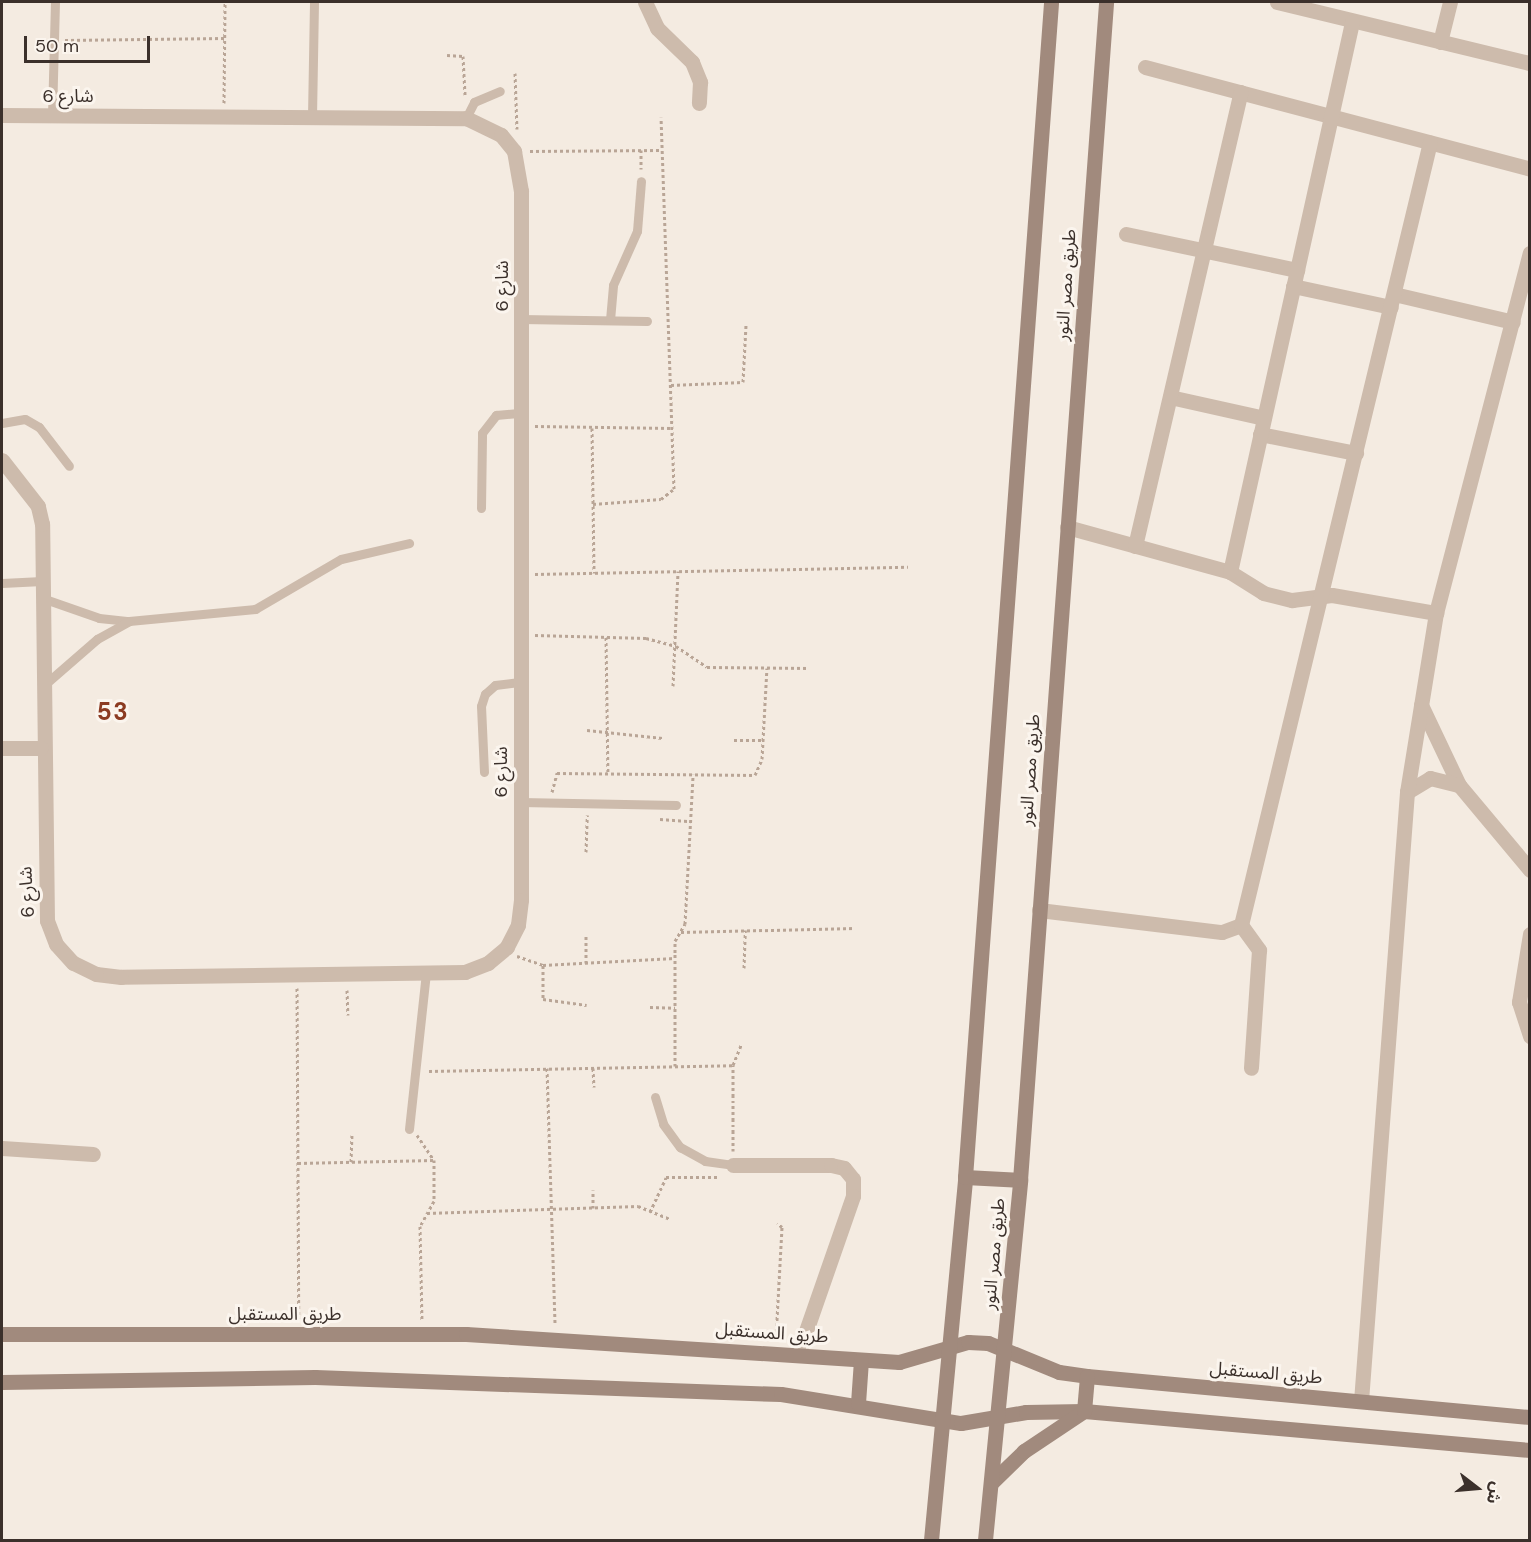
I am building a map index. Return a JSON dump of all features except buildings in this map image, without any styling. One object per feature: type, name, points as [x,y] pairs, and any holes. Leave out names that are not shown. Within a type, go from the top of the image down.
[{"type":"street","points":[[645,2],[657,28],[692,62],[700,82],[699,103]]},
{"type":"street","name":"طريق مصر النور","points":[[931,1540],[965,1177],[1051,2]]},
{"type":"street","name":"طريق مصر النور","points":[[985,1540],[1006,1350],[1020,1180],[1106,2]]},
{"type":"street","points":[[1277,2],[1352,22],[1530,63]]},
{"type":"street","points":[[1440,42],[1450,2]]},
{"type":"street","points":[[1230,572],[1352,22]]},
{"type":"street","points":[[1145,67],[1530,169]]},
{"type":"street","points":[[1135,546],[1241,92]]},
{"type":"street","name":"شارع 6","points":[[2,115],[466,118],[501,135],[516,151],[520,170],[521,319],[521,900],[518,925],[507,947],[488,963],[465,972],[121,977],[96,974],[73,963],[56,944],[47,921],[42,748],[42,581],[38,506],[2,460]]},
{"type":"street","points":[[1251,1068],[1259,950],[1241,925],[1430,142]]},
{"type":"street","points":[[1126,234],[1297,270]]},
{"type":"street","points":[[1361,1401],[1407,792],[1436,613],[1513,322],[1526,282],[1530,253]]},
{"type":"street","points":[[1293,286],[1392,300],[1513,322]]},
{"type":"street","points":[[1170,397],[1264,418]]},
{"type":"street","points":[[1260,434],[1356,453]]},
{"type":"street","points":[[1067,527],[1230,572],[1263,593],[1292,600],[1322,596],[1436,613]]},
{"type":"street","points":[[1421,705],[1459,785],[1530,870]]},
{"type":"street","points":[[2,748],[42,748]]},
{"type":"street","points":[[1407,792],[1430,778],[1459,785]]},
{"type":"street","points":[[1039,910],[1222,932],[1241,925]]},
{"type":"street","points":[[1530,934],[1519,1002],[1530,1036]]},
{"type":"street","points":[[2,1148],[93,1154]]},
{"type":"street","points":[[733,1165],[831,1165],[844,1168],[853,1179],[853,1196],[798,1354]]},
{"type":"street","points":[[965,1177],[1020,1180]]},
{"type":"street","name":"طريق المستقبل","points":[[2,1334],[422,1334],[556,1339],[899,1362],[978,1342],[1006,1350],[1059,1372],[1087,1376],[1530,1417]]},
{"type":"street","points":[[858,1402],[861,1360]]},
{"type":"street","points":[[1084,1411],[1087,1376]]},
{"type":"street","points":[[2,1382],[471,1380],[858,1402],[961,1423],[1084,1411],[1530,1450]]},
{"type":"street","points":[[991,1483],[1024,1451],[1084,1411]]},
{"type":"lane","points":[[52,116],[55,2]]},
{"type":"lane","points":[[312,117],[314,2]]},
{"type":"lane","points":[[466,118],[474,102],[500,91]]},
{"type":"lane","points":[[610,320],[613,285],[637,231],[641,181]]},
{"type":"lane","points":[[521,319],[647,321]]},
{"type":"lane","points":[[481,508],[482,433],[496,415],[521,420]]},
{"type":"lane","points":[[2,423],[25,419],[39,427],[69,466]]},
{"type":"lane","points":[[42,598],[89,616],[129,621],[255,609],[341,559],[409,543]]},
{"type":"lane","points":[[2,583],[42,581]]},
{"type":"lane","points":[[42,686],[97,639],[129,621]]},
{"type":"lane","points":[[484,771],[481,706],[485,694],[495,685],[521,682]]},
{"type":"lane","points":[[521,802],[676,805]]},
{"type":"lane","points":[[409,1129],[412,1071],[426,972]]},
{"type":"lane","points":[[656,1097],[663,1124],[680,1147],[705,1161],[733,1165]]},
{"type":"path","points":[[224,117],[225,2]]},
{"type":"path","points":[[54,40],[225,38]]},
{"type":"path","points":[[447,55],[463,56],[466,118]]},
{"type":"path","points":[[515,73],[516,151],[661,150]]},
{"type":"path","points":[[593,504],[668,497],[674,489],[661,117]]},
{"type":"path","points":[[641,150],[641,181]]},
{"type":"path","points":[[671,385],[744,382],[746,325]]},
{"type":"path","points":[[521,420],[592,427],[672,428]]},
{"type":"path","points":[[592,427],[594,573]]},
{"type":"path","points":[[521,574],[908,567]]},
{"type":"path","points":[[673,686],[678,571]]},
{"type":"path","points":[[521,634],[646,638],[676,646],[707,667],[809,668]]},
{"type":"path","points":[[606,637],[608,773]]},
{"type":"path","points":[[552,803],[554,774],[754,775],[763,740],[767,668]]},
{"type":"path","points":[[588,730],[663,738]]},
{"type":"path","points":[[734,740],[763,740]]},
{"type":"path","points":[[675,1066],[675,958],[681,932],[693,774]]},
{"type":"path","points":[[586,852],[587,815]]},
{"type":"path","points":[[681,932],[855,928]]},
{"type":"path","points":[[744,968],[745,930]]},
{"type":"path","points":[[586,935],[586,963]]},
{"type":"path","points":[[507,947],[524,962],[543,965],[675,958]]},
{"type":"path","points":[[543,965],[543,999],[587,1005]]},
{"type":"path","points":[[297,974],[299,1333]]},
{"type":"path","points":[[347,974],[348,1015]]},
{"type":"path","points":[[650,1007],[675,1008]]},
{"type":"path","points":[[733,1165],[733,1065],[741,1046]]},
{"type":"path","points":[[412,1071],[733,1065]]},
{"type":"path","points":[[592,1067],[594,1087]]},
{"type":"path","points":[[547,1068],[556,1339]]},
{"type":"path","points":[[409,1129],[426,1143],[434,1160],[434,1201],[420,1226],[422,1334]]},
{"type":"path","points":[[351,1135],[351,1162]]},
{"type":"path","points":[[297,1163],[434,1160]]},
{"type":"path","points":[[593,1190],[593,1208]]},
{"type":"path","points":[[427,1213],[638,1206],[671,1219]]},
{"type":"path","points":[[776,1353],[782,1227],[777,1223]]},
{"type":"district","name":"53","points":[[113,712]]}]
